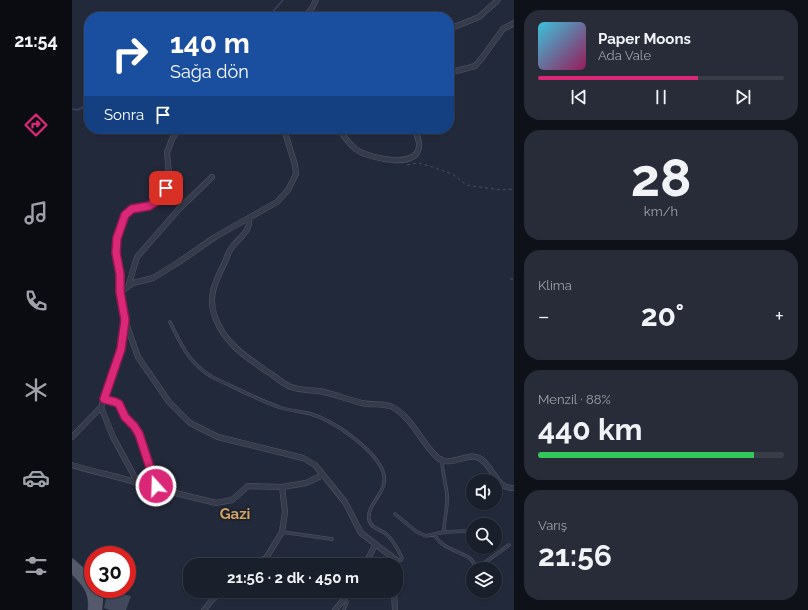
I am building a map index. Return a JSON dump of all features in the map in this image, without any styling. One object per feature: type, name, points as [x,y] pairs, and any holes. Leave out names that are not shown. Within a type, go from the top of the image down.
[{"type":"main road","points":[[72,563],[84,574]]},
{"type":"main road","points":[[72,569],[87,585],[92,593],[92,610]]},
{"type":"main road","points":[[98,610],[99,598]]},
{"type":"street","points":[[309,12],[316,0]]},
{"type":"street","points":[[454,27],[479,17],[498,0]]},
{"type":"street","points":[[454,72],[475,66],[504,29],[514,23]]},
{"type":"street","points":[[176,134],[172,139],[168,153],[169,174],[166,188],[157,201],[149,206],[132,209],[125,215],[117,238],[116,253],[120,274],[120,292],[125,320],[138,357],[169,402],[190,423],[218,437],[303,458],[315,465],[345,502],[361,533],[390,558]]},
{"type":"street","points":[[120,292],[133,283],[153,278],[215,237],[277,202],[288,190],[296,174],[296,165],[286,134]]},
{"type":"street","points":[[342,134],[359,151],[378,157],[395,160],[406,160],[414,156],[419,148],[419,139],[416,134]]},
{"type":"street","points":[[128,287],[137,256],[179,209],[212,177]]},
{"type":"street","points":[[249,218],[247,229],[232,247],[215,282],[212,292],[214,313],[228,339],[238,351],[291,387],[324,392],[363,404],[382,404],[395,408],[408,419],[425,444],[442,460],[451,461],[475,456],[487,463],[502,485],[514,488]]},
{"type":"street","points":[[72,436],[101,407],[121,349],[125,320]]},
{"type":"street","points":[[104,399],[119,404],[125,417],[138,431],[156,481],[156,489]]},
{"type":"street","points":[[101,407],[113,437],[138,483]]},
{"type":"street","points":[[72,465],[93,472],[109,474],[156,489],[216,503],[232,500],[248,486],[282,487],[306,483],[323,475]]},
{"type":"street","points":[[266,558],[282,532],[285,512],[282,487]]},
{"type":"street","points":[[368,558],[375,545]]},
{"type":"street","points":[[204,610],[214,598]]},
{"type":"street","points":[[394,598],[395,610]]},
{"type":"street","points":[[335,610],[346,599]]},
{"type":"lane","points":[[170,322],[189,357],[205,373],[278,407],[312,414],[326,419],[357,440],[372,455],[381,468],[384,480],[383,490],[376,499],[369,514],[369,521],[373,526],[384,533],[396,547],[402,558]]},
{"type":"lane","points":[[442,460],[442,470],[447,495],[444,532]]},
{"type":"lane","points":[[395,514],[420,534],[426,536],[444,532],[466,531]]},
{"type":"lane","points":[[282,532],[332,539]]},
{"type":"lane","points":[[434,534],[442,544],[469,557],[476,566],[480,566],[509,545]]},
{"type":"lane","points":[[344,610],[346,599]]},
{"type":"path","points":[[405,165],[418,163],[432,167],[454,175],[466,185],[501,190],[514,189]]},
{"type":"path","points":[[510,280],[514,279]]},
{"type":"building","points":[[106,598],[130,598],[126,610],[110,610],[104,608]]},
{"type":"waterway","points":[[272,12],[283,0]]},
{"type":"waterway","points":[[72,109],[77,110],[84,107]]},
{"type":"district","name":"Gazi","points":[[235,514]]},
{"type":"route","points":[[156,486],[156,481],[136,428],[125,417],[119,404],[104,399],[121,349],[124,334],[125,320],[120,292],[120,274],[116,253],[117,238],[125,215],[132,209],[149,206],[157,201],[166,188]]}]
